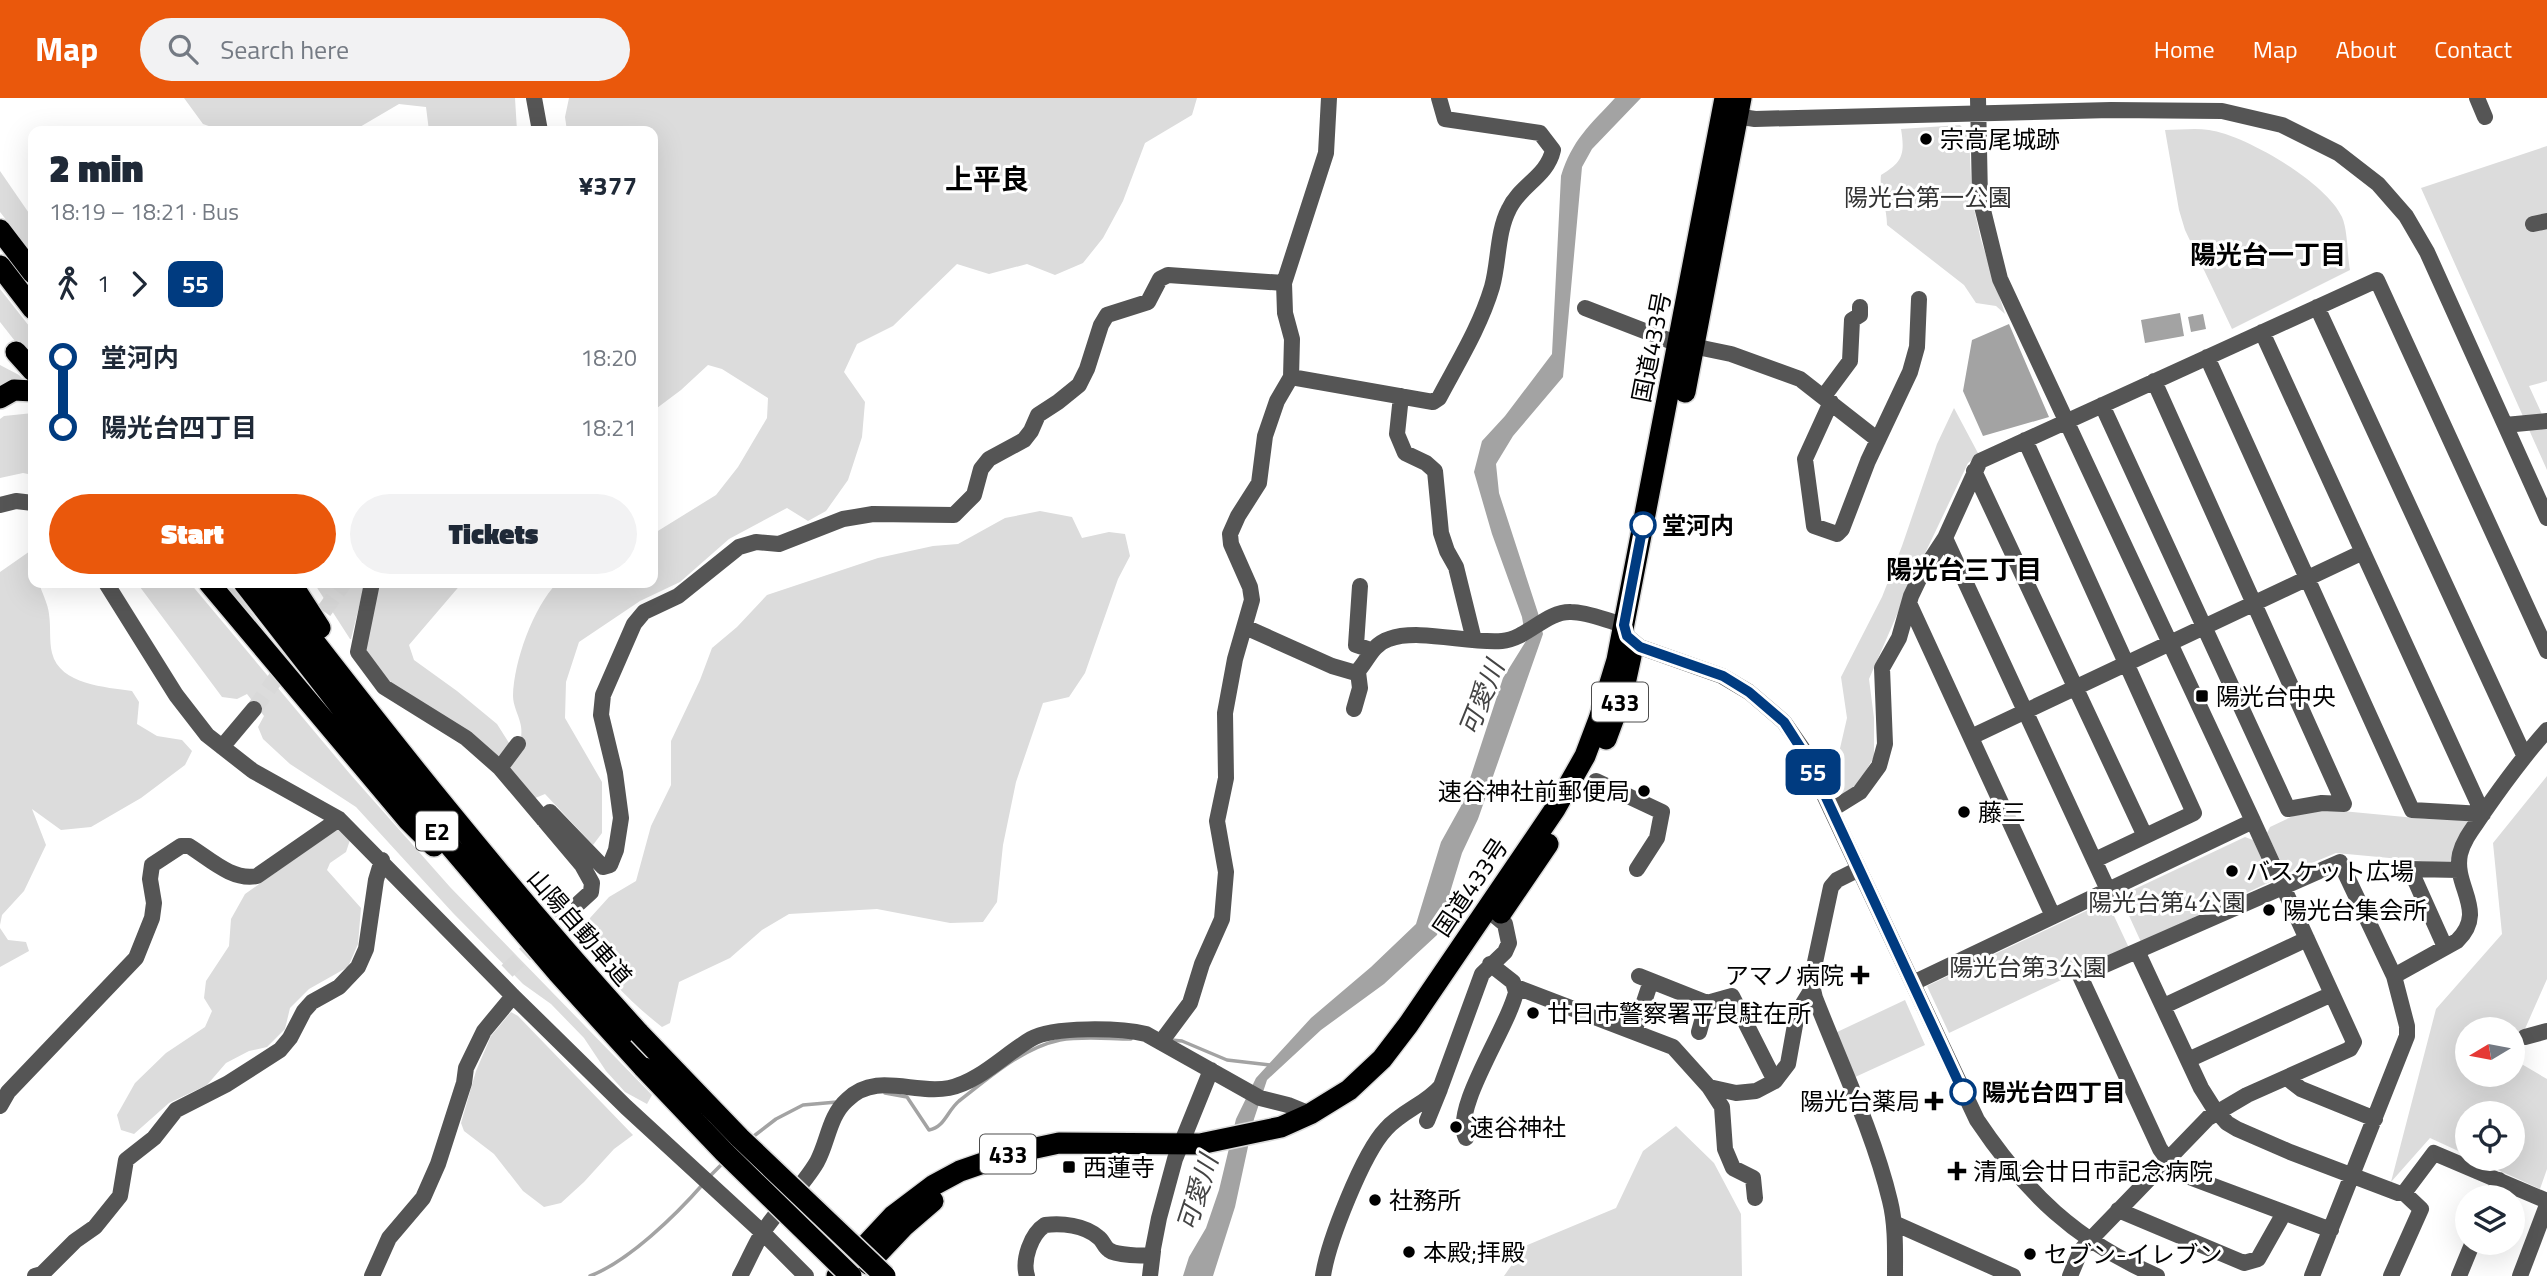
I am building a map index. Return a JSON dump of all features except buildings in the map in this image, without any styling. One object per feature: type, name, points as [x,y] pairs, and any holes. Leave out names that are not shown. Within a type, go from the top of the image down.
[{"type":"highway","name":"国道433号","points":[[1253,1142],[1310,1114],[1349,1090],[1382,1059],[1549,842],[1588,777],[1610,731],[1623,694],[1634,644],[1731,107]]},
{"type":"highway","points":[[0,230],[28,266]]},
{"type":"highway","points":[[0,265],[28,302]]},
{"type":"highway","points":[[16,352],[28,365]]},
{"type":"highway","points":[[0,398],[14,390],[28,391]]},
{"type":"highway","points":[[213,588],[408,820],[558,973]]},
{"type":"highway","name":"山陽自動車道","points":[[248,588],[438,832],[558,973],[644,1069],[733,1161],[851,1276]]},
{"type":"highway","name":"山陽自動車道","points":[[273,588],[496,870],[639,1033],[740,1138],[885,1276]]},
{"type":"highway","points":[[294,588],[357,683],[496,870]]},
{"type":"highway","name":"国道433号","points":[[857,1276],[922,1210],[952,1189],[992,1171],[1029,1161],[1061,1157],[1178,1152],[1253,1142],[1283,1142],[1321,1124],[1380,1079],[1401,1056],[1555,808],[1585,756],[1610,684],[1634,644]]},
{"type":"highway","name":"国道433号","points":[[837,1276],[892,1216],[934,1185],[960,1171],[1012,1153],[1059,1143],[1178,1152]]},
{"type":"street","points":[[534,98],[539,126]]},
{"type":"street","points":[[1161,1042],[1190,1003],[1202,964],[1222,919],[1226,872],[1217,821],[1226,778],[1225,713],[1235,659],[1252,600],[1250,587],[1231,544],[1230,534],[1259,483],[1265,436],[1278,401],[1291,377],[1292,339],[1285,313],[1284,283],[1326,153],[1329,98]]},
{"type":"street","points":[[1291,377],[1429,402],[1439,398],[1470,340],[1487,303],[1510,205],[1546,168],[1553,150],[1541,134],[1445,119],[1438,98]]},
{"type":"street","points":[[2477,98],[2485,117]]},
{"type":"street","points":[[1731,107],[1755,119],[1978,106],[2222,110],[2283,125],[2338,153],[2378,184],[2406,216],[2427,252],[2547,518]]},
{"type":"street","points":[[1978,106],[1980,198],[1998,271],[2354,1042],[2350,1049],[2246,1095],[2208,1118],[2081,1250],[2070,1276]]},
{"type":"street","points":[[543,819],[550,812],[603,867],[610,865],[616,850],[621,818],[615,773],[601,715],[603,695],[634,624],[644,612],[678,596],[740,547],[756,542],[779,544],[843,519],[873,514],[954,515],[974,495],[981,469],[989,459],[1024,440],[1038,415],[1079,385],[1101,325],[1107,316],[1148,302],[1160,279],[1176,275],[1284,283]]},
{"type":"street","points":[[1831,810],[1860,792],[1879,766],[1885,744],[1880,679],[1882,668],[1899,638],[1909,603],[1922,573],[1945,538],[1980,461],[2377,280],[2547,651]]},
{"type":"street","points":[[1860,307],[1860,314],[1852,320],[1850,361],[1828,399],[1805,460],[1816,528],[1837,534],[1842,529],[1914,360],[1919,299]]},
{"type":"street","points":[[2317,307],[2525,755]]},
{"type":"street","points":[[1586,308],[1686,345],[1731,354],[1795,376],[1878,440]]},
{"type":"street","points":[[2262,332],[2483,814]]},
{"type":"street","points":[[2207,357],[2412,810],[2483,814]]},
{"type":"street","points":[[2102,405],[2288,810],[2322,803],[2344,804],[2154,381]]},
{"type":"street","points":[[1401,396],[1397,436],[1405,453],[1426,463],[1434,471],[1441,533],[1456,567],[1474,640]]},
{"type":"street","points":[[2505,425],[2547,421]]},
{"type":"street","points":[[2025,440],[2194,813],[2095,860]]},
{"type":"street","points":[[1974,471],[2145,836]]},
{"type":"street","points":[[0,505],[16,501],[28,502]]},
{"type":"street","points":[[1945,538],[2108,890]]},
{"type":"street","points":[[1970,737],[2363,552]]},
{"type":"street","points":[[1360,586],[1356,645],[1371,650]]},
{"type":"street","points":[[109,588],[176,695],[207,735],[253,771],[339,819],[503,976],[513,996],[626,1107],[806,1276]]},
{"type":"street","points":[[371,588],[358,652],[384,687],[466,737],[500,768],[582,865],[592,883],[591,892],[579,903]]},
{"type":"street","points":[[1909,603],[2053,916]]},
{"type":"street","points":[[1354,709],[1360,688],[1358,672],[1371,650],[1384,640],[1400,636],[1505,641],[1521,636],[1562,613],[1572,612],[1634,644],[1723,676],[1762,701],[1784,722],[1801,748],[1977,1120],[1990,1139],[2030,1190],[2048,1207],[2090,1240],[2157,1276]]},
{"type":"street","points":[[1245,627],[1332,666],[1358,672]]},
{"type":"street","points":[[222,747],[254,709]]},
{"type":"street","points":[[2394,976],[2464,934],[2472,916],[2459,870],[2464,841],[2525,755],[2547,730]]},
{"type":"street","points":[[500,768],[518,744]]},
{"type":"street","points":[[1596,781],[1662,812],[1657,838],[1637,869]]},
{"type":"street","points":[[0,1106],[8,1092],[136,958],[152,918],[152,865],[181,846],[189,846],[235,876],[257,876],[339,819]]},
{"type":"street","points":[[1913,983],[2253,821]]},
{"type":"street","points":[[35,1276],[41,1274],[75,1241],[95,1227],[120,1196],[126,1160],[154,1138],[176,1110],[227,1084],[280,1051],[312,1002],[339,987],[358,967],[366,949],[376,880],[382,860]]},
{"type":"street","points":[[2312,1276],[2407,1037],[2407,1026],[2394,976],[2340,862],[2080,976],[2160,1149],[2175,1168],[2192,1178],[2330,1230]]},
{"type":"street","points":[[2445,947],[2410,869],[2459,870]]},
{"type":"street","points":[[1859,870],[1838,880],[1831,887],[1811,981],[1880,1165],[1894,1223],[1895,1276]]},
{"type":"street","points":[[1427,1121],[1481,978],[1490,964],[1505,952],[1509,943],[1505,924],[1492,913]]},
{"type":"street","points":[[2164,1006],[2307,939]]},
{"type":"street","points":[[2137,951],[2201,1088],[2227,1123],[2352,1176],[2404,1193],[2421,1209],[2391,1276]]},
{"type":"street","points":[[1490,964],[1516,987],[1673,1047],[1709,1087],[1722,1107],[1728,1159],[1732,1168],[1753,1178],[1755,1198]]},
{"type":"street","points":[[1634,1032],[1645,978],[1707,1003],[1732,996],[1776,1081]]},
{"type":"street","points":[[1466,1138],[1462,1131],[1469,1099],[1512,1005],[1516,987]]},
{"type":"street","points":[[1709,1087],[1736,1093],[1756,1091],[1776,1081],[1788,1064],[1798,1016],[1812,989]]},
{"type":"street","points":[[2188,1060],[2332,994]]},
{"type":"street","points":[[372,1276],[389,1238],[423,1198],[438,1164],[464,1083],[466,1068],[484,1031],[513,996]]},
{"type":"street","points":[[1699,1032],[1707,1003]]},
{"type":"street","points":[[740,1276],[762,1232],[816,1164],[841,1105],[863,1089],[881,1084],[929,1089],[951,1088],[972,1079],[1029,1040],[1048,1032],[1132,1031],[1147,1034],[1262,1099],[1310,1114]]},
{"type":"street","points":[[2525,1037],[2547,1031]]},
{"type":"street","points":[[1150,1276],[1159,1218],[1178,1152],[1211,1070]]},
{"type":"street","points":[[2287,1078],[2301,1088],[2375,1119]]},
{"type":"street","points":[[1323,1276],[1343,1213],[1369,1154],[1380,1136],[1404,1112],[1441,1086]]},
{"type":"street","points":[[2404,1193],[2434,1153],[2547,1203],[2520,1276]]},
{"type":"street","points":[[2497,1185],[2499,1180]]},
{"type":"street","points":[[2118,1210],[2244,1263],[2258,1259],[2284,1213]]},
{"type":"street","points":[[1894,1223],[2013,1276]]},
{"type":"street","points":[[1027,1276],[1026,1260],[1035,1235],[1045,1225],[1080,1227],[1098,1237],[1108,1250],[1114,1252],[1146,1256],[1153,1251]]},
{"type":"street","points":[[2459,1276],[2468,1255]]},
{"type":"green space","points":[[184,98],[515,98],[517,126],[428,126],[426,107],[399,104],[362,126],[203,124]]},
{"type":"green space","points":[[569,98],[1197,98],[1192,115],[1145,143],[1123,201],[1103,238],[1083,263],[1055,275],[1027,264],[989,274],[957,264],[893,326],[857,344],[844,372],[865,402],[862,437],[848,480],[826,511],[808,521],[787,508],[729,539],[680,582],[640,601],[579,642],[566,682],[565,718],[602,782],[602,833],[593,845],[545,794],[533,799],[508,767],[521,740],[520,722],[513,696],[517,667],[526,636],[540,606],[553,588],[658,588],[658,531],[716,495],[738,467],[767,418],[768,398],[722,369],[708,365],[658,407],[658,126],[566,126],[565,117]]},
{"type":"green space","name":"陽光台第一公園","points":[[1960,125],[1969,135],[1972,200],[1981,240],[2005,314],[1996,306],[1976,303],[1964,285],[1887,225],[1881,175],[1894,166],[1901,156],[1901,129]]},
{"type":"green space","points":[[2204,129],[2224,134],[2263,150],[2302,175],[2320,189],[2342,217],[2350,270],[2232,329],[2185,230],[2165,130]]},
{"type":"green space","points":[[2547,146],[2547,381],[2529,386],[2547,425],[2547,470],[2421,188]]},
{"type":"green space","points":[[0,171],[28,212],[28,248],[0,212]]},
{"type":"green space","points":[[0,289],[28,325],[28,358],[0,322]]},
{"type":"green space","points":[[0,365],[19,375],[26,382],[0,388]]},
{"type":"green space","points":[[1954,408],[1979,455],[1968,463],[1869,679],[1874,718],[1874,757],[1858,784],[1839,796],[1825,765],[1838,757],[1847,718],[1841,677],[1882,597],[1937,444]]},
{"type":"green space","points":[[28,414],[28,474],[0,478],[0,419],[4,416]]},
{"type":"green space","points":[[1040,511],[1072,517],[1082,538],[1109,532],[1125,534],[1130,556],[1118,579],[1085,673],[1069,697],[1043,703],[1016,782],[1003,845],[997,902],[983,922],[950,923],[877,909],[789,914],[762,930],[730,958],[679,982],[670,1023],[662,1027],[618,987],[583,941],[590,918],[609,897],[636,881],[651,826],[671,785],[671,741],[712,648],[737,627],[767,595],[878,558],[933,546],[958,544],[1005,518]]},
{"type":"green space","points":[[28,552],[28,588],[41,588],[50,619],[52,653],[57,664],[64,672],[85,682],[132,691],[139,702],[137,724],[157,736],[182,740],[192,751],[185,765],[141,798],[91,827],[61,830],[32,809],[46,845],[24,891],[2,915],[0,925],[0,572]]},
{"type":"green space","points":[[141,588],[194,588],[350,774],[450,887],[652,1095],[647,1104],[625,1092],[606,1071],[584,1038],[551,1004],[523,984],[453,913],[356,807],[290,764],[263,739],[258,727],[264,716],[247,694],[237,699],[222,697]]},
{"type":"green space","points":[[219,588],[233,588],[327,712]]},
{"type":"green space","points":[[317,588],[364,588],[350,639]]},
{"type":"green space","points":[[375,588],[458,588],[409,645],[414,660],[497,724],[511,746],[499,760],[387,685],[364,650]]},
{"type":"green space","points":[[2547,776],[2547,979],[2525,1029],[2525,1017],[2455,1017],[2455,1087],[2525,1087],[2525,1066],[2547,1079],[2547,1169],[2540,1189],[2500,1171],[2525,1171],[2525,1101],[2455,1101],[2455,1149],[2430,1138],[2391,1182],[2436,1009],[2502,934],[2493,843]]},
{"type":"green space","points":[[2321,809],[2466,820],[2468,823],[2454,864],[2336,853],[2290,872],[2285,871],[2267,833],[2270,827],[2293,816]]},
{"type":"green space","points":[[337,829],[345,830],[351,837],[346,852],[330,863],[327,870],[361,908],[358,944],[348,967],[309,989],[290,1008],[285,1029],[267,1047],[249,1051],[226,1063],[207,1085],[169,1103],[134,1134],[121,1130],[117,1115],[135,1083],[166,1053],[205,1027],[212,1011],[204,998],[206,981],[229,946],[231,919],[245,894]]},
{"type":"green space","name":"陽光台第4公園","points":[[2245,837],[2253,840],[2272,881],[2141,942],[2120,896]]},
{"type":"green space","name":"陽光台第3公園","points":[[2107,901],[2129,948],[1949,1033],[1927,986]]},
{"type":"green space","points":[[0,928],[8,940],[26,942],[29,951],[0,967]]},
{"type":"green space","points":[[1905,1000],[1925,1045],[1853,1078],[1835,1033]]},
{"type":"green space","points":[[511,1012],[518,1016],[633,1135],[614,1149],[561,1203],[544,1207],[523,1191],[494,1154],[464,1131],[461,1123],[476,1071],[491,1036]]},
{"type":"green space","points":[[1676,1126],[1714,1163],[1741,1214],[1742,1276],[1504,1276],[1525,1246],[1616,1208],[1643,1151]]},
{"type":"shaded area","points":[[1615,98],[1641,98],[1592,149],[1582,167],[1563,377],[1513,436],[1496,464],[1499,493],[1543,634],[1478,819],[1462,853],[1437,935],[1384,984],[1321,1030],[1267,1080],[1254,1119],[1235,1207],[1213,1276],[1183,1276],[1189,1257],[1206,1228],[1219,1190],[1236,1119],[1256,1078],[1311,1018],[1416,924],[1441,842],[1461,806],[1503,678],[1526,641],[1522,617],[1492,534],[1474,472],[1482,441],[1505,416],[1552,354],[1561,176],[1576,143]]},
{"type":"shaded area","points":[[2180,313],[2184,336],[2145,343],[2141,320]]},
{"type":"shaded area","points":[[2203,314],[2206,329],[2191,332],[2188,317]]},
{"type":"shaded area","points":[[2009,324],[2049,417],[1983,436],[1963,391],[1972,340]]},
{"type":"waterway","points":[[885,1093],[907,1097],[929,1130],[939,1126],[955,1105],[982,1083],[1032,1050],[1060,1040],[1131,1039]]},
{"type":"waterway","points":[[1171,1040],[1182,1041],[1227,1060],[1270,1065]]},
{"type":"waterway","points":[[750,1139],[776,1119],[803,1105],[837,1102]]},
{"type":"waterway","points":[[709,1177],[723,1163]]},
{"type":"waterway","points":[[590,1276],[636,1248],[666,1223],[704,1183]]},
{"type":"tunnel","points":[[254,709],[340,588]]},
{"type":"tunnel","points":[[507,971],[579,903]]},
{"type":"bus line","name":"55","points":[[1643,525],[1624,625],[1627,636],[1632,643],[1640,647],[1736,683],[1762,701],[1784,722],[1809,761],[1963,1092]]},
{"type":"place","name":"宗高尾城跡","points":[[1926,139]]},
{"type":"place","name":"堂河内","points":[[1643,525]]},
{"type":"place","name":"陽光台中央","points":[[2202,696]]},
{"type":"place","name":"速谷神社前郵便局","points":[[1644,791]]},
{"type":"place","name":"藤三","points":[[1964,812]]},
{"type":"place","name":"バスケット広場","points":[[2232,871]]},
{"type":"place","name":"陽光台集会所","points":[[2269,910]]},
{"type":"place","name":"アマノ病院","points":[[1860,975]]},
{"type":"place","name":"廿日市警察署平良駐在所","points":[[1533,1013]]},
{"type":"place","name":"陽光台四丁目","points":[[1963,1092]]},
{"type":"place","name":"陽光台薬局","points":[[1934,1101]]},
{"type":"place","name":"速谷神社","points":[[1456,1127]]},
{"type":"place","name":"西蓮寺","points":[[1069,1167]]},
{"type":"place","name":"清風会廿日市記念病院","points":[[1957,1171]]},
{"type":"place","name":"社務所","points":[[1375,1200]]},
{"type":"place","name":"本殿;拝殿","points":[[1409,1252]]},
{"type":"place","name":"セブン-イレブン","points":[[2030,1254]]},
{"type":"district","name":"上平良","points":[[987,178]]},
{"type":"district","name":"陽光台一丁目","points":[[2268,254]]},
{"type":"district","name":"陽光台三丁目","points":[[1964,569]]},
{"type":"water label","name":"可愛川","points":[[1481,698]]},
{"type":"water label","name":"可愛川","points":[[1197,1193]]}]
